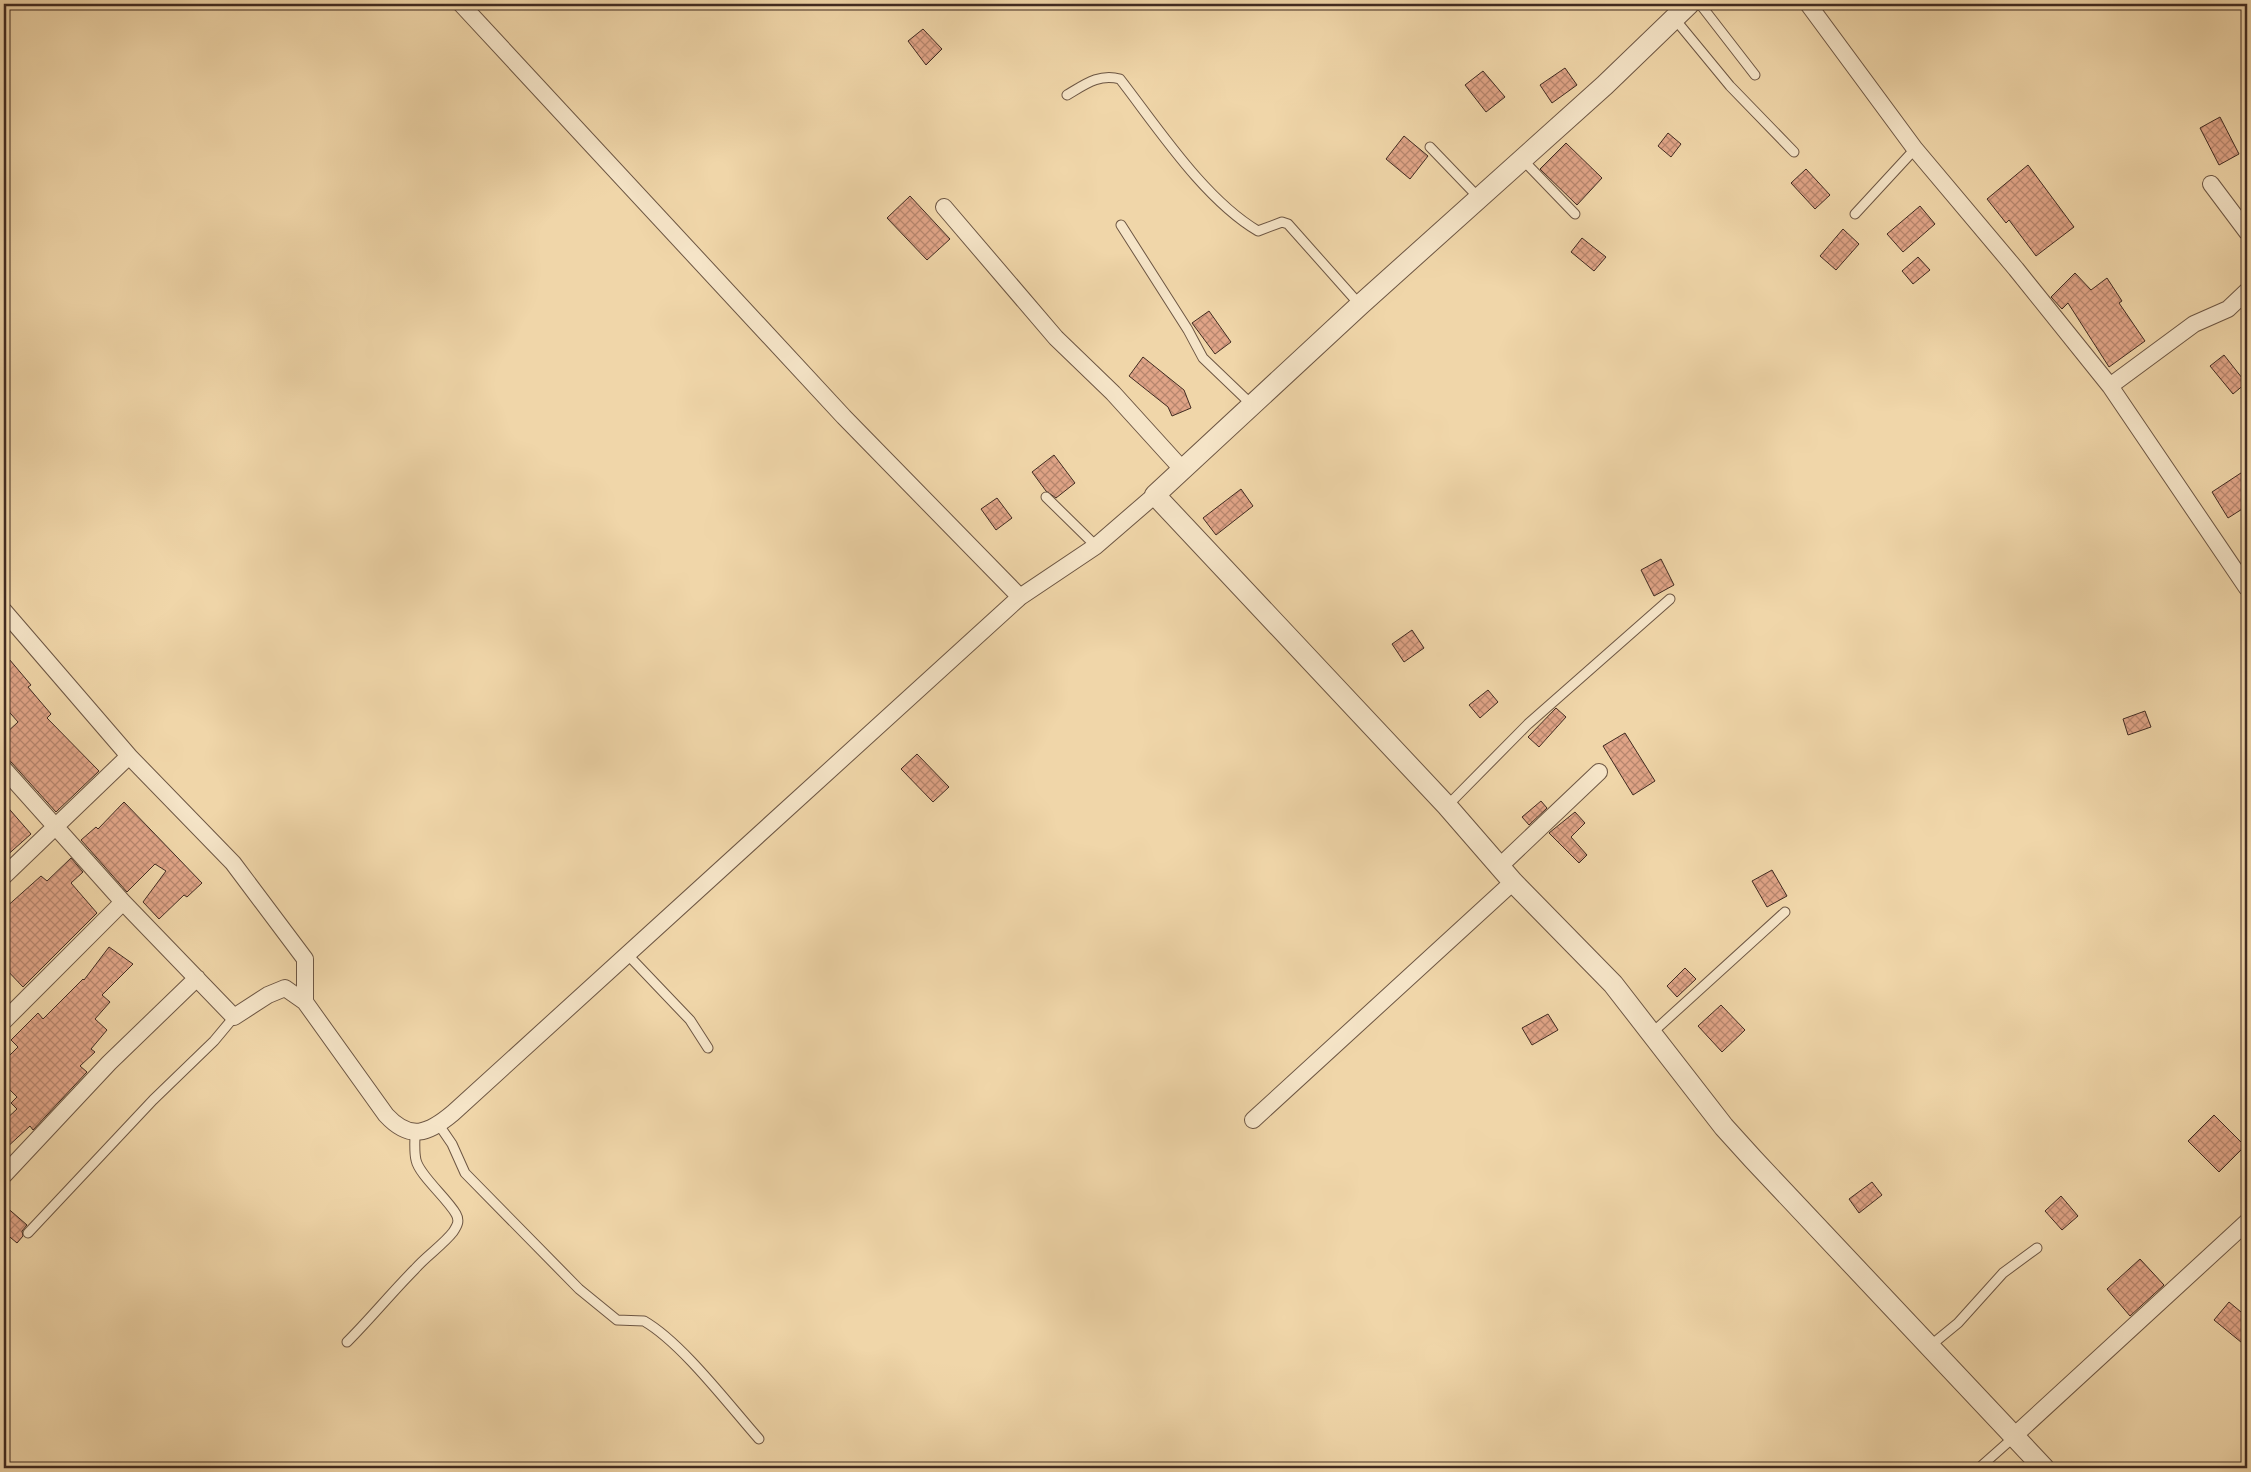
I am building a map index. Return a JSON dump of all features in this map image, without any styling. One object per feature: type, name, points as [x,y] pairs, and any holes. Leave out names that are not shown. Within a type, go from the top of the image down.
[{"type":"street","points":[[461,4],[844,417],[1020,597]]},
{"type":"street","points":[[4,769],[123,902],[234,1017],[268,995],[285,988],[305,1002],[396,1125],[406,1132],[415,1133],[439,1125],[1020,597],[1096,546],[1155,495],[1360,304],[1480,199],[1605,85],[1689,4]]},
{"type":"street","points":[[1808,4],[1915,149],[2016,269],[2110,386],[2247,588]]},
{"type":"street","points":[[2211,184],[2247,232]]},
{"type":"street","points":[[944,207],[1056,338],[1113,393],[1182,469]]},
{"type":"street","points":[[2110,386],[2194,324],[2228,309],[2247,291]]},
{"type":"street","points":[[1155,495],[1447,806],[1513,882],[1613,984],[1653,1032],[1724,1127],[2044,1468]]},
{"type":"street","points":[[4,611],[129,756],[233,863],[306,959],[305,1002]]},
{"type":"street","points":[[4,876],[129,756]]},
{"type":"street","points":[[1500,866],[1598,772]]},
{"type":"street","points":[[1253,1120],[1513,882]]},
{"type":"street","points":[[4,1021],[123,902]]},
{"type":"street","points":[[4,1175],[109,1063],[197,978]]},
{"type":"street","points":[[2014,1436],[2247,1222]]},
{"type":"lane","points":[[1700,4],[1755,75]]},
{"type":"lane","points":[[1674,18],[1730,86],[1794,152]]},
{"type":"lane","points":[[1067,95],[1094,79],[1111,76],[1120,79],[1183,160],[1227,209],[1258,231],[1282,222],[1288,224],[1360,304]]},
{"type":"lane","points":[[1430,147],[1480,199]]},
{"type":"lane","points":[[1855,214],[1915,149]]},
{"type":"lane","points":[[1522,159],[1575,214]]},
{"type":"lane","points":[[1121,225],[1192,336],[1203,358],[1251,404]]},
{"type":"lane","points":[[1046,497],[1096,546]]},
{"type":"lane","points":[[1447,806],[1528,724],[1670,599]]},
{"type":"lane","points":[[1653,1032],[1785,912]]},
{"type":"lane","points":[[627,954],[690,1020],[708,1048]]},
{"type":"lane","points":[[28,1233],[153,1100],[214,1042],[234,1017]]},
{"type":"lane","points":[[439,1125],[452,1144],[465,1173],[551,1261],[609,1316],[623,1322],[644,1320],[667,1339],[688,1359],[759,1439]]},
{"type":"lane","points":[[347,1342],[413,1270],[452,1233],[458,1223],[458,1216],[428,1176],[420,1170],[415,1159],[415,1133]]},
{"type":"lane","points":[[1930,1346],[1958,1323],[2003,1273],[2037,1248]]},
{"type":"lane","points":[[1979,1468],[2014,1436]]},
{"type":"building","points":[[923,29],[942,49],[926,65],[908,41]]},
{"type":"building","points":[[1565,68],[1577,85],[1552,103],[1540,85]]},
{"type":"building","points":[[1483,71],[1505,97],[1486,112],[1465,85]]},
{"type":"building","points":[[2220,117],[2239,154],[2219,165],[2200,128]]},
{"type":"building","points":[[1668,133],[1681,144],[1671,157],[1658,146]]},
{"type":"building","points":[[1404,136],[1428,156],[1410,179],[1386,159]]},
{"type":"building","points":[[1566,143],[1602,178],[1577,205],[1540,169]]},
{"type":"building","points":[[2028,165],[2074,227],[2036,256],[2009,220],[2006,223],[1987,199]]},
{"type":"building","points":[[1806,169],[1830,195],[1815,209],[1791,183]]},
{"type":"building","points":[[910,196],[950,239],[927,260],[887,218]]},
{"type":"building","points":[[1920,206],[1935,224],[1903,252],[1887,234]]},
{"type":"building","points":[[1843,229],[1859,244],[1836,270],[1820,256]]},
{"type":"building","points":[[1582,238],[1606,257],[1594,271],[1571,252]]},
{"type":"building","points":[[1918,257],[1930,270],[1913,284],[1902,271]]},
{"type":"building","points":[[2075,273],[2091,290],[2107,278],[2122,301],[2119,303],[2145,341],[2109,367],[2068,303],[2062,309],[2051,297]]},
{"type":"building","points":[[1209,311],[1231,342],[1215,354],[1192,323]]},
{"type":"building","points":[[2224,355],[2246,383],[2233,394],[2210,366]]},
{"type":"building","points":[[1143,357],[1184,390],[1191,408],[1172,416],[1168,407],[1129,376]]},
{"type":"building","points":[[1054,455],[1075,483],[1056,498],[1046,491],[1032,472]]},
{"type":"building","points":[[2247,469],[2247,506],[2228,518],[2212,492]]},
{"type":"building","points":[[1241,489],[1253,506],[1216,535],[1203,518]]},
{"type":"building","points":[[997,498],[1012,518],[996,530],[981,509]]},
{"type":"building","points":[[1661,559],[1674,585],[1654,596],[1641,570]]},
{"type":"building","points":[[1412,630],[1424,648],[1404,662],[1392,644]]},
{"type":"building","points":[[4,653],[31,685],[28,687],[51,714],[47,718],[99,771],[56,812],[11,762],[4,759],[4,735],[18,722],[4,706]]},
{"type":"building","points":[[1488,690],[1498,702],[1480,718],[1469,705]]},
{"type":"building","points":[[1556,708],[1566,717],[1539,747],[1528,737]]},
{"type":"building","points":[[2145,711],[2151,727],[2128,735],[2123,719]]},
{"type":"building","points":[[1625,733],[1655,781],[1633,795],[1603,746]]},
{"type":"building","points":[[917,754],[949,787],[933,802],[901,769]]},
{"type":"building","points":[[1541,801],[1547,808],[1529,825],[1522,817]]},
{"type":"building","points":[[124,802],[202,883],[187,897],[184,895],[159,919],[143,902],[166,871],[155,864],[127,892],[81,840],[96,827],[98,829]]},
{"type":"building","points":[[4,803],[31,834],[4,858]]},
{"type":"building","points":[[1575,812],[1585,823],[1571,837],[1587,855],[1579,863],[1549,833]]},
{"type":"building","points":[[71,858],[83,872],[71,883],[97,913],[23,987],[4,967],[4,909],[41,876],[47,881]]},
{"type":"building","points":[[1772,870],[1787,896],[1767,907],[1752,881]]},
{"type":"building","points":[[109,947],[133,964],[102,995],[110,1002],[95,1019],[107,1030],[91,1049],[95,1052],[80,1066],[87,1072],[33,1130],[30,1126],[4,1150],[4,1121],[17,1109],[11,1103],[17,1097],[4,1084],[4,1061],[18,1047],[11,1040],[38,1013],[43,1019],[84,980]]},
{"type":"building","points":[[1685,968],[1696,979],[1677,997],[1667,986]]},
{"type":"building","points":[[1721,1005],[1745,1030],[1722,1052],[1698,1026]]},
{"type":"building","points":[[1548,1014],[1558,1030],[1532,1045],[1522,1028]]},
{"type":"building","points":[[2214,1115],[2245,1146],[2219,1172],[2188,1141]]},
{"type":"building","points":[[1872,1182],[1882,1195],[1859,1213],[1849,1199]]},
{"type":"building","points":[[2061,1196],[2078,1216],[2062,1230],[2045,1211]]},
{"type":"building","points":[[4,1205],[27,1225],[22,1231],[23,1236],[17,1243],[4,1232]]},
{"type":"building","points":[[2140,1259],[2164,1285],[2130,1316],[2107,1289]]},
{"type":"building","points":[[2229,1302],[2247,1317],[2247,1347],[2214,1320]]}]
